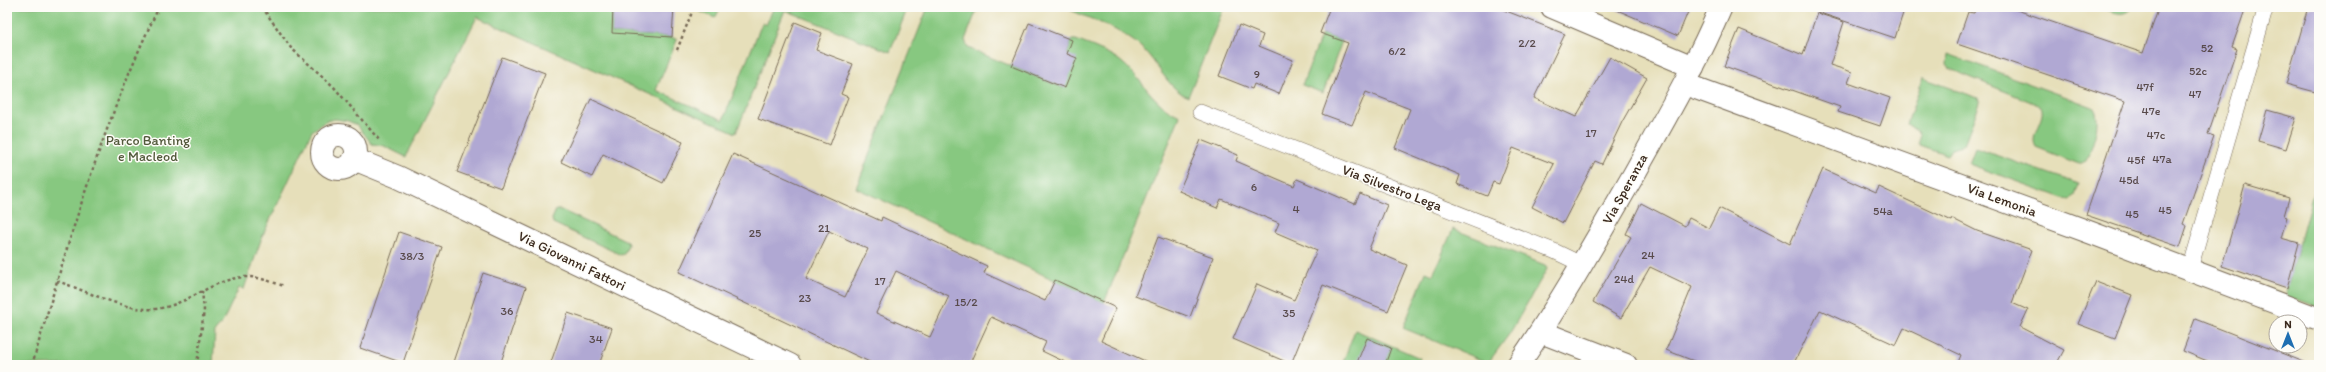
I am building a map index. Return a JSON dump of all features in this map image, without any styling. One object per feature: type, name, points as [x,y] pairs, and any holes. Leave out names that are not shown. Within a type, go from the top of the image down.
[{"type":"street","name":"Via Lemonia","points":[[1552,7],[1689,75],[2319,319]]},
{"type":"street","name":"Via Speranza","points":[[1518,365],[1541,332],[1583,265],[1689,75],[1721,7]]},
{"type":"street","name":"Via Giovanni Fattori","points":[[354,159],[398,177],[790,365]]},
{"type":"street","points":[[1541,332],[1626,365]]},
{"type":"lane","points":[[2190,269],[2266,7]]},
{"type":"lane","name":"Via Silvestro Lega","points":[[1200,112],[1554,251],[1583,265]]},
{"type":"path","points":[[32,365],[94,163],[136,57],[159,7]]},
{"type":"path","points":[[262,7],[291,48],[333,86],[384,146]]},
{"type":"path","points":[[677,50],[694,7]]},
{"type":"path","points":[[57,281],[128,306],[146,309],[166,307],[202,291],[239,278],[248,277],[285,286]]},
{"type":"path","points":[[197,365],[204,310],[202,291]]},
{"type":"green space","name":"Parco Banting e Macleod","points":[[7,7],[613,7],[612,33],[672,37],[677,40],[656,90],[723,120],[762,23],[766,25],[774,7],[908,7],[890,52],[785,10],[736,133],[477,17],[406,157],[384,146],[372,144],[357,125],[348,121],[335,119],[326,121],[312,131],[262,237],[244,289],[239,288],[222,323],[215,331],[213,365],[7,365]]},
{"type":"green space","points":[[701,7],[721,7],[715,18],[699,11]]},
{"type":"green space","points":[[928,7],[978,7],[965,40],[968,48],[1064,88],[1067,54],[1072,40],[1076,40],[1098,49],[1119,60],[1134,74],[1154,98],[1170,111],[1180,116],[1104,303],[856,188]]},
{"type":"green space","points":[[1063,7],[1224,7],[1188,97],[1174,88],[1148,54],[1133,41],[1104,24]]},
{"type":"green space","points":[[2100,7],[2133,7],[2126,13],[2118,13]]},
{"type":"green space","points":[[1322,34],[1342,41],[1323,93],[1302,85]]},
{"type":"green space","points":[[1948,54],[2093,107],[2097,118],[2096,133],[2086,161],[2079,164],[2036,147],[2034,137],[2042,116],[2041,106],[1950,69],[1947,65]]},
{"type":"green space","points":[[1923,78],[1978,98],[1980,103],[1964,144],[1953,148],[1948,155],[1919,145],[1919,133],[1907,124]]},
{"type":"green space","points":[[1975,148],[2079,184],[2075,196],[2070,199],[2063,198],[1969,164]]},
{"type":"green space","points":[[2319,171],[2319,308],[2285,296]]},
{"type":"green space","points":[[556,210],[561,210],[627,241],[628,245],[624,254],[621,255],[553,223],[552,219]]},
{"type":"green space","points":[[1453,229],[1545,265],[1547,269],[1510,333],[1488,363],[1403,328],[1426,272],[1433,275]]},
{"type":"green space","points":[[1355,330],[1420,358],[1417,365],[1342,365]]},
{"type":"building","points":[[613,7],[674,7],[672,37],[612,33]]},
{"type":"building","points":[[1330,7],[1496,7],[1565,34],[1534,98],[1576,117],[1610,57],[1647,78],[1622,122],[1602,164],[1595,161],[1563,223],[1532,207],[1554,164],[1513,148],[1499,184],[1493,182],[1487,196],[1457,184],[1460,175],[1395,148],[1410,109],[1366,92],[1352,125],[1322,114],[1348,43],[1320,33]]},
{"type":"building","points":[[1610,7],[1690,7],[1678,36]]},
{"type":"building","points":[[1815,7],[1905,7],[1895,38],[1814,11]]},
{"type":"building","points":[[1976,7],[2008,7],[2143,53],[2159,7],[2246,7],[2232,47],[2237,49],[2208,134],[2214,136],[2183,224],[2187,226],[2180,247],[2086,215],[2125,101],[1957,44],[1968,12],[1974,13]]},
{"type":"building","points":[[2308,7],[2319,7],[2319,93],[2286,84]]},
{"type":"building","points":[[1817,13],[1844,22],[1830,65],[1852,72],[1848,83],[1890,98],[1880,126],[1838,112],[1840,107],[1724,66],[1739,29],[1803,55]]},
{"type":"building","points":[[795,22],[822,33],[816,50],[853,64],[841,94],[848,97],[830,145],[758,119]]},
{"type":"building","points":[[1029,23],[1072,40],[1067,54],[1077,58],[1065,88],[1011,66]]},
{"type":"building","points":[[1239,25],[1263,35],[1259,46],[1293,60],[1279,94],[1254,84],[1252,89],[1219,76]]},
{"type":"building","points":[[502,57],[545,73],[501,188],[457,172]]},
{"type":"building","points":[[591,99],[683,142],[663,183],[603,154],[592,177],[561,162]]},
{"type":"building","points":[[2267,110],[2296,118],[2286,149],[2258,141]]},
{"type":"building","points":[[1201,140],[1238,155],[1236,161],[1294,186],[1297,179],[1355,204],[1360,194],[1387,205],[1369,249],[1407,265],[1388,311],[1323,285],[1291,364],[1233,339],[1257,284],[1294,300],[1317,250],[1275,232],[1279,223],[1221,199],[1217,208],[1179,191]]},
{"type":"building","points":[[733,154],[881,221],[882,217],[987,266],[984,273],[1045,301],[1055,280],[1116,308],[1101,341],[1154,365],[1071,365],[1042,351],[1046,342],[991,317],[969,365],[876,365],[679,272]],"holes":[[[829,231],[868,249],[845,297],[806,279]],[[896,271],[949,296],[930,337],[876,313]]]},
{"type":"building","points":[[1823,169],[1876,193],[1879,187],[1952,221],[1953,219],[1977,231],[2032,250],[2012,303],[2028,310],[2020,327],[2064,350],[2056,365],[1957,365],[1961,355],[1904,328],[1896,345],[1820,310],[1793,365],[1704,365],[1666,350],[1692,287],[1650,267],[1621,318],[1593,302],[1631,237],[1626,234],[1641,203],[1685,226],[1689,218],[1709,228],[1719,208],[1790,244]]},
{"type":"building","points":[[2245,185],[2289,198],[2284,216],[2287,217],[2281,238],[2299,243],[2287,288],[2222,266]]},
{"type":"building","points":[[399,232],[442,247],[403,363],[360,348]]},
{"type":"building","points":[[1158,237],[1213,257],[1190,317],[1135,296]]},
{"type":"building","points":[[483,273],[526,287],[500,365],[452,365]]},
{"type":"building","points":[[2096,281],[2132,295],[2115,338],[2078,324]]},
{"type":"building","points":[[568,313],[612,328],[599,365],[550,365]]},
{"type":"building","points":[[2195,319],[2268,348],[2268,354],[2284,354],[2309,364],[2217,365],[2183,351]]},
{"type":"building","points":[[1367,338],[1391,348],[1385,365],[1356,365]]}]
